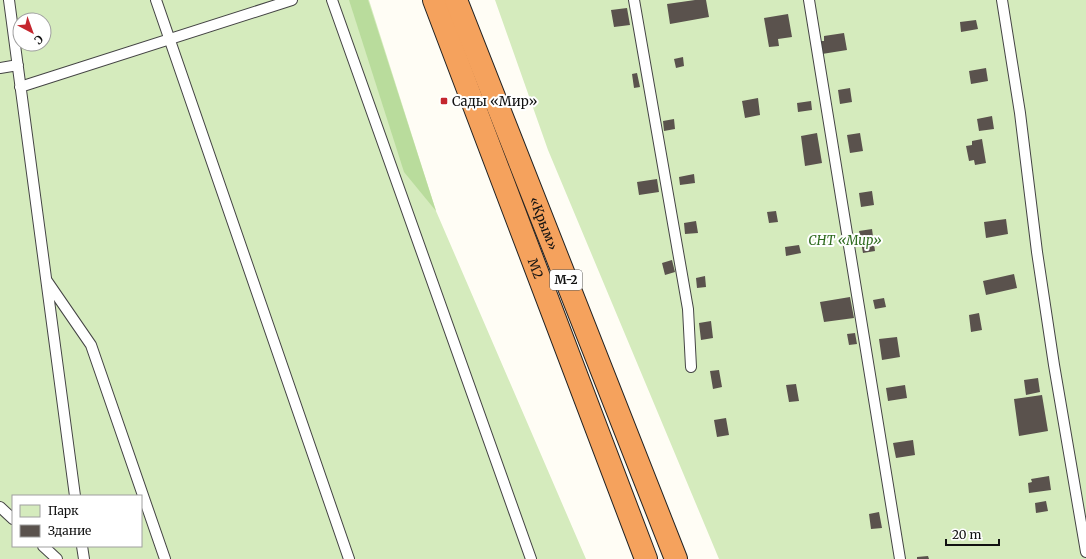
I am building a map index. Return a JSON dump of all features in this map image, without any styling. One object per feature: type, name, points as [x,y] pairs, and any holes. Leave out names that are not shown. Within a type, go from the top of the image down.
[{"type":"highway","name":"М2","points":[[434,0],[646,559]]},
{"type":"highway","name":"«Крым»","points":[[456,0],[676,559]]},
{"type":"lane","points":[[9,0],[75,495]]},
{"type":"lane","points":[[156,0],[349,559]]},
{"type":"lane","points":[[20,87],[292,0]]},
{"type":"lane","points":[[332,0],[531,559]]},
{"type":"lane","points":[[634,0],[688,309],[691,367]]},
{"type":"lane","points":[[809,0],[900,559]]},
{"type":"lane","points":[[1002,0],[1020,114],[1037,252],[1053,358],[1086,552]]},
{"type":"lane","points":[[0,68],[18,65]]},
{"type":"lane","points":[[46,279],[91,345],[165,559]]},
{"type":"lane","points":[[0,507],[12,518]]},
{"type":"lane","points":[[44,547],[57,559]]},
{"type":"lane","points":[[82,547],[84,559]]},
{"type":"green space","points":[[0,0],[369,0],[436,211],[586,559],[0,559]]},
{"type":"green space","points":[[349,0],[368,0],[436,211],[404,172]]},
{"type":"green space","name":"СНТ «Мир»","points":[[495,0],[1086,0],[1086,559],[719,559],[548,150]]},
{"type":"building","points":[[706,0],[709,17],[670,24],[667,4]]},
{"type":"building","points":[[627,8],[630,25],[614,27],[611,10]]},
{"type":"building","points":[[788,14],[792,37],[778,39],[779,46],[769,47],[764,18]]},
{"type":"building","points":[[976,20],[978,29],[961,32],[960,22]]},
{"type":"building","points":[[844,33],[847,50],[822,54],[820,41],[824,41],[824,36]]},
{"type":"building","points":[[683,57],[684,66],[676,68],[674,59]]},
{"type":"building","points":[[986,68],[988,81],[971,84],[969,71]]},
{"type":"building","points":[[637,73],[640,87],[634,88],[632,74]]},
{"type":"building","points":[[850,88],[852,102],[840,104],[838,90]]},
{"type":"building","points":[[758,98],[760,115],[745,118],[742,101]]},
{"type":"building","points":[[811,101],[812,110],[798,112],[797,103]]},
{"type":"building","points":[[992,116],[994,129],[979,131],[977,119]]},
{"type":"building","points":[[674,119],[675,129],[664,131],[663,121]]},
{"type":"building","points":[[817,133],[822,163],[805,166],[801,136]]},
{"type":"building","points":[[860,133],[863,151],[850,153],[847,135]]},
{"type":"building","points":[[982,139],[986,163],[975,165],[974,160],[969,161],[966,146],[972,145],[972,141]]},
{"type":"building","points":[[694,174],[695,183],[680,185],[679,177]]},
{"type":"building","points":[[657,179],[659,192],[639,195],[637,182]]},
{"type":"building","points":[[872,191],[874,205],[861,207],[859,193]]},
{"type":"building","points":[[776,211],[778,222],[769,223],[767,212]]},
{"type":"building","points":[[1006,219],[1008,234],[986,238],[984,222]]},
{"type":"building","points":[[696,221],[698,233],[685,234],[684,223]]},
{"type":"building","points":[[872,229],[875,251],[863,253],[859,231]]},
{"type":"building","points":[[799,245],[801,253],[786,256],[785,247]]},
{"type":"building","points":[[672,260],[675,272],[665,275],[662,263]]},
{"type":"building","points":[[1014,274],[1017,288],[986,295],[983,281]]},
{"type":"building","points":[[705,276],[706,287],[697,288],[696,278]]},
{"type":"building","points":[[850,297],[854,318],[824,322],[820,302]]},
{"type":"building","points":[[884,298],[886,307],[875,309],[873,300]]},
{"type":"building","points":[[979,313],[982,330],[971,332],[969,315]]},
{"type":"building","points":[[711,321],[713,338],[701,340],[699,323]]},
{"type":"building","points":[[855,333],[857,344],[849,345],[847,334]]},
{"type":"building","points":[[897,337],[900,357],[882,360],[879,339]]},
{"type":"building","points":[[719,370],[722,387],[713,389],[710,371]]},
{"type":"building","points":[[1038,378],[1040,392],[1026,395],[1024,380]]},
{"type":"building","points":[[796,384],[799,401],[789,402],[786,385]]},
{"type":"building","points":[[905,385],[907,398],[888,401],[886,388]]},
{"type":"building","points":[[1042,395],[1048,431],[1019,436],[1014,399]]},
{"type":"building","points":[[726,418],[729,435],[717,437],[714,420]]},
{"type":"building","points":[[913,440],[915,455],[896,458],[893,443]]},
{"type":"building","points":[[1049,476],[1051,490],[1029,493],[1028,483],[1032,482],[1031,479]]},
{"type":"building","points":[[1046,501],[1048,511],[1036,513],[1035,503]]},
{"type":"building","points":[[879,512],[882,528],[871,529],[869,514]]},
{"type":"building","points":[[928,556],[929,559],[917,559],[917,557]]},
{"type":"place","name":"Сады «Мир»","points":[[444,101]]}]
